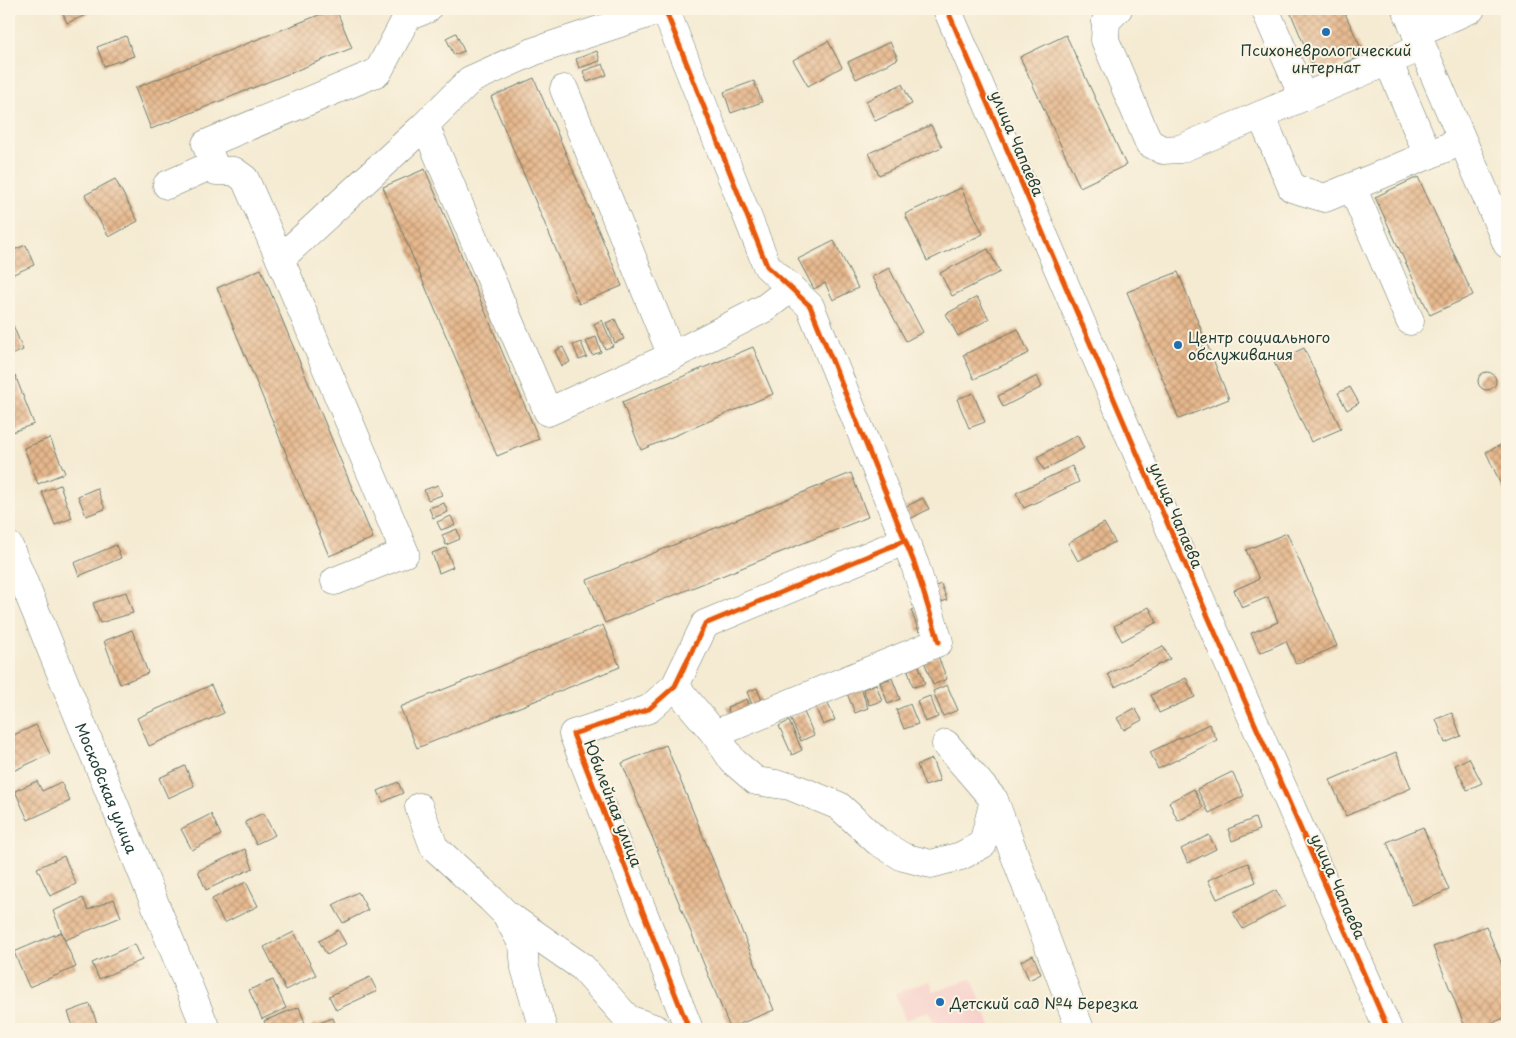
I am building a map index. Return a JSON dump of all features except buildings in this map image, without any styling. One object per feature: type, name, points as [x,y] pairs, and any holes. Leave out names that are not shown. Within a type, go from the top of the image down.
[{"type":"street","points":[[335,581],[405,553],[245,179],[234,171],[216,171],[206,144],[378,72],[407,17],[427,9]]},
{"type":"street","points":[[280,259],[425,125],[470,80],[535,51],[664,9],[767,266],[810,306],[915,565],[939,642],[715,734]]},
{"type":"street","name":"улица Чапаева","points":[[947,9],[1152,488],[1388,1029]]},
{"type":"street","points":[[1118,9],[1106,21],[1104,40],[1149,143],[1163,150],[1180,149],[1388,61],[1471,9]]},
{"type":"street","points":[[1265,9],[1303,97]]},
{"type":"street","points":[[1406,9],[1507,244]]},
{"type":"street","points":[[1388,61],[1428,155]]},
{"type":"street","points":[[564,89],[672,356]]},
{"type":"street","points":[[1261,115],[1292,188],[1325,198],[1462,141]]},
{"type":"street","points":[[425,125],[548,412],[672,356],[765,308],[791,288]]},
{"type":"street","points":[[167,185],[214,164]]},
{"type":"street","points":[[1352,187],[1410,321]]},
{"type":"street","name":"Юбилейная улица","points":[[689,1029],[573,734],[649,709],[676,686],[705,624],[904,540]]},
{"type":"street","name":"Московская улица","points":[[9,546],[206,1029]]},
{"type":"street","points":[[676,686],[715,734],[733,761],[756,781],[790,786],[838,806],[877,841],[903,857],[931,864],[961,856],[984,844],[994,800]]},
{"type":"street","points":[[946,744],[994,800],[1080,1029]]},
{"type":"street","points":[[419,808],[434,847],[506,914],[582,967],[628,1019],[656,1029]]},
{"type":"street","points":[[506,914],[524,945],[525,968],[543,1029]]},
{"type":"shaded area","name":"Детский сад №4 Березка","points":[[972,978],[991,1029],[936,1029],[929,1011],[905,1020],[895,993],[930,981],[934,992]]},
{"type":"cycle path","points":[[665,9],[767,266],[810,306],[915,565],[939,642]]},
{"type":"cycle path","points":[[947,9],[1152,488],[1388,1029]]},
{"type":"cycle path","points":[[689,1029],[573,734],[649,709],[675,686],[705,624],[904,541]]},
{"type":"place","name":"Психоневрологический интернат","points":[[1326,32]]},
{"type":"place","name":"Центр социального обслуживания","points":[[1178,345]]},
{"type":"place","name":"Детский сад №4 Березка","points":[[940,1002]]}]
